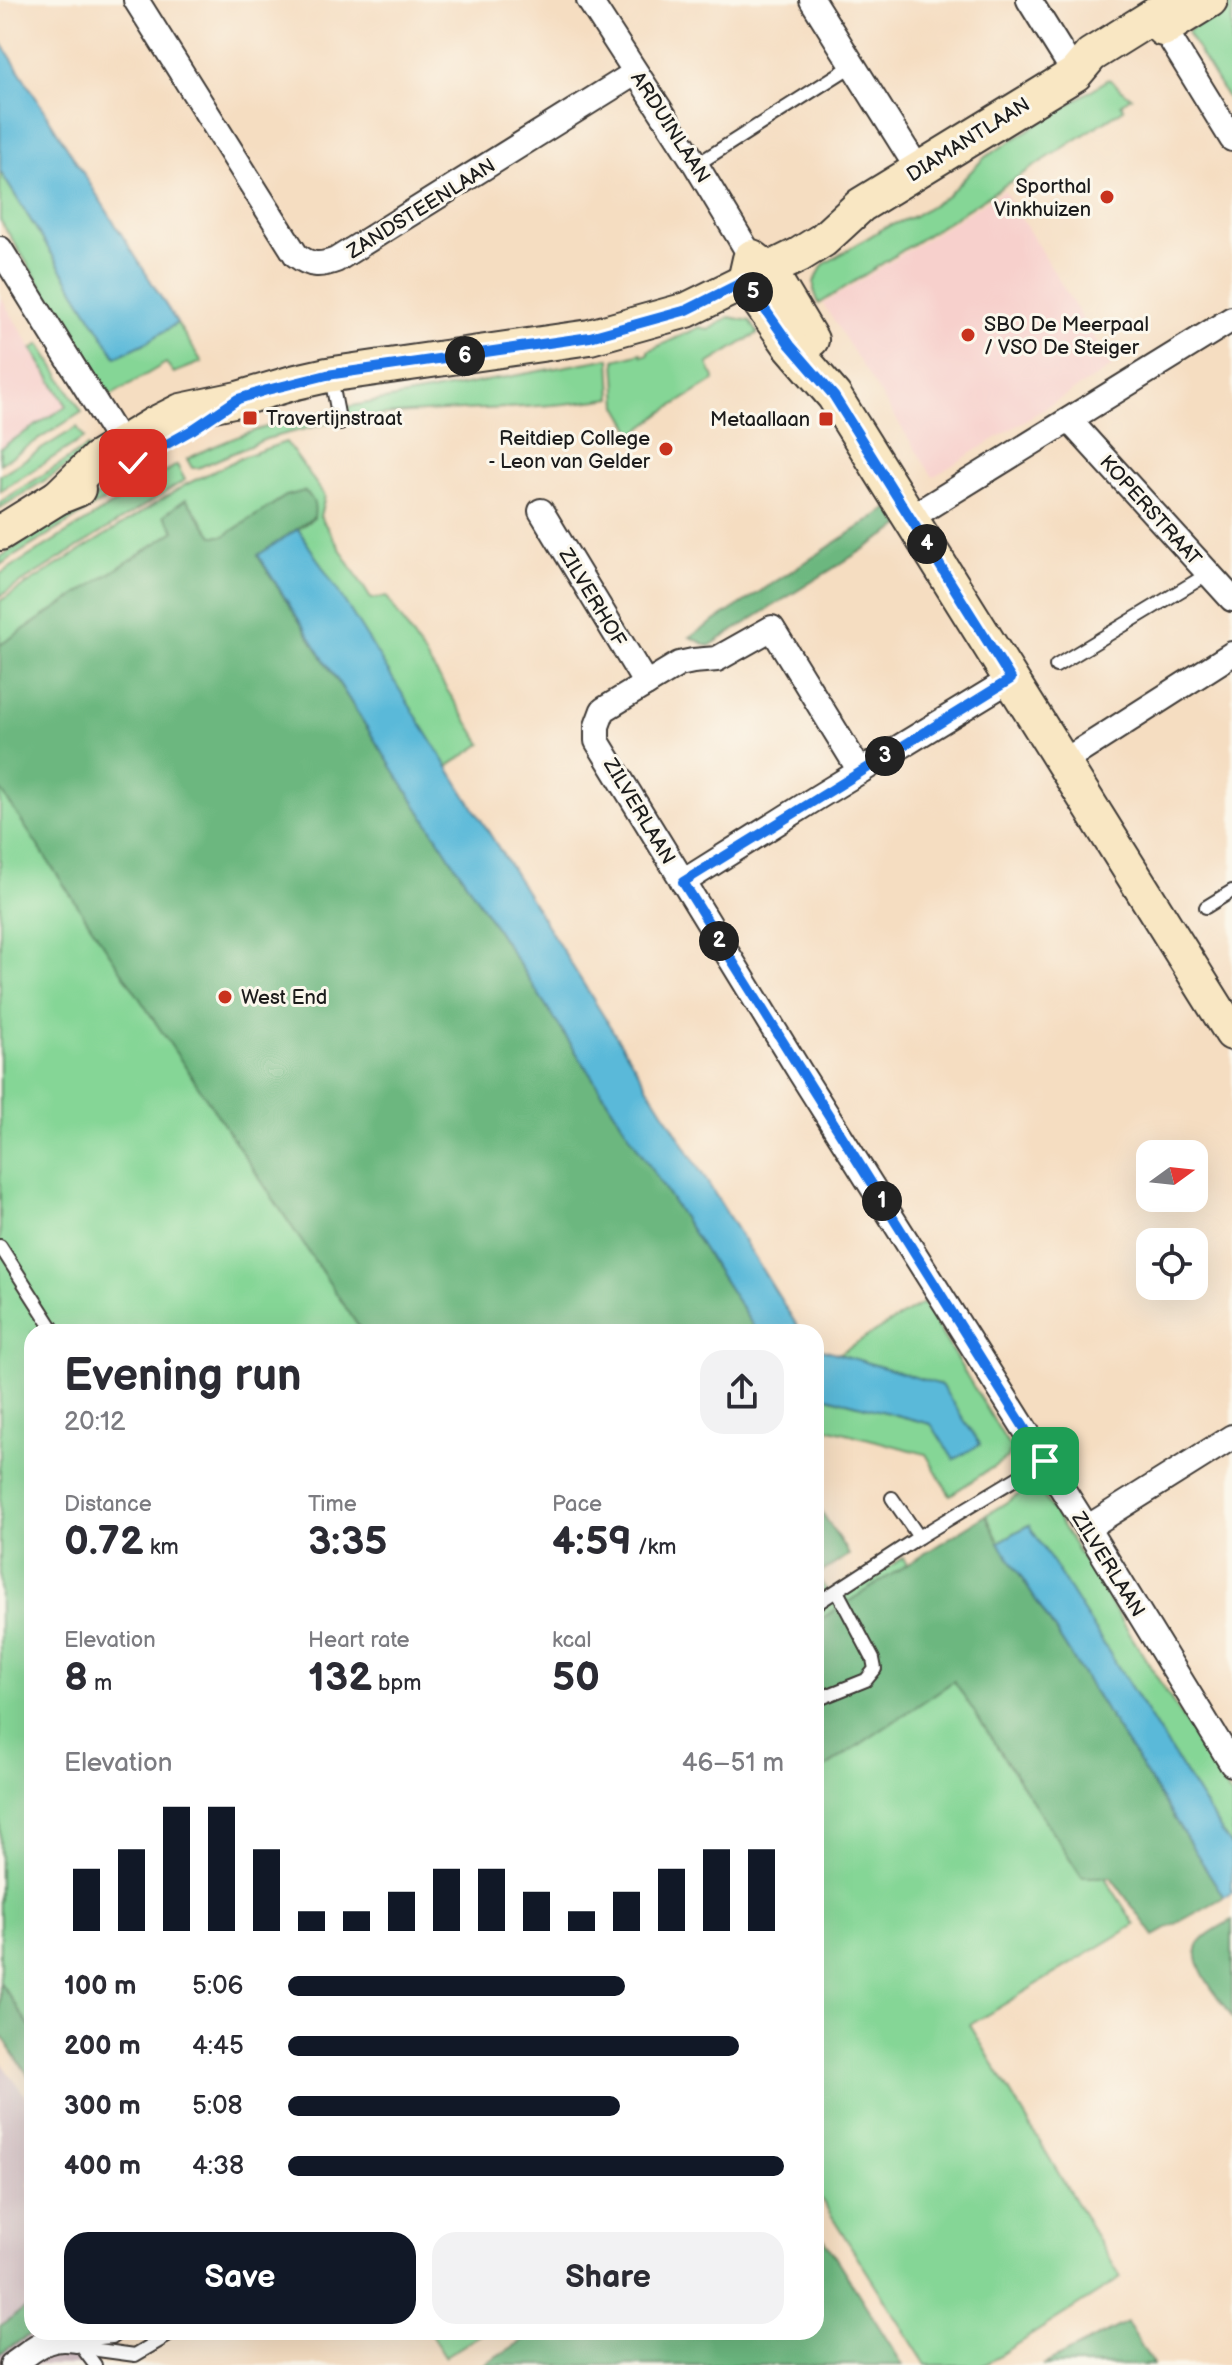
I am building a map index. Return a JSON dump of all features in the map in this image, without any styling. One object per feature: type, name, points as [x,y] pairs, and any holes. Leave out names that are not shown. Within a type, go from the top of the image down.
[{"type":"street","name":"ZANDSTEENLAAN","points":[[136,0],[296,255],[307,263],[322,265],[336,260],[635,73]]},
{"type":"street","name":"ARDUINLAAN","points":[[589,0],[696,165],[755,269]]},
{"type":"street","points":[[812,0],[918,169]]},
{"type":"street","points":[[1029,0],[1075,74]]},
{"type":"street","name":"DIAMANTLAAN","points":[[0,533],[58,497],[97,459],[127,454],[181,411],[331,375],[590,337],[639,323],[677,294],[799,255],[823,240],[861,205],[918,169],[1075,74],[1099,69],[1166,14],[1210,0]]},
{"type":"street","points":[[1166,14],[1232,139]]},
{"type":"street","points":[[0,249],[127,454]]},
{"type":"street","points":[[755,269],[790,345],[834,396],[1063,762],[1222,995],[1232,1033]]},
{"type":"street","points":[[910,518],[1232,319]]},
{"type":"street","name":"KOPERSTRAAT","points":[[1069,420],[1232,599]]},
{"type":"street","name":"ZILVERHOF","points":[[541,511],[646,684]]},
{"type":"street","points":[[646,684],[679,664],[717,659],[772,628],[860,771]]},
{"type":"street","points":[[1063,762],[1229,663]]},
{"type":"street","points":[[683,882],[1011,679]]},
{"type":"street","name":"ZILVERLAAN","points":[[646,684],[603,710],[597,726],[597,741],[1232,1764]]},
{"type":"street","points":[[1087,1528],[1232,1437]]},
{"type":"street","points":[[12,2365],[56,2340]]},
{"type":"lane","points":[[696,165],[853,65]]},
{"type":"lane","points":[[331,375],[340,424]]},
{"type":"lane","points":[[1056,666],[1208,574]]},
{"type":"lane","points":[[1206,907],[1232,891]]},
{"type":"lane","points":[[0,1246],[50,1324]]},
{"type":"lane","points":[[824,1599],[1045,1461]]},
{"type":"lane","points":[[892,1498],[919,1537]]},
{"type":"lane","points":[[824,1697],[866,1680],[875,1669],[873,1659],[837,1591]]},
{"type":"lane","points":[[65,2340],[95,2365]]},
{"type":"lane","points":[[70,2340],[98,2350],[135,2355],[160,2340]]},
{"type":"shaded area","name":"SBO De Meerpaal / VSO De Steiger","points":[[1004,190],[1112,367],[933,477],[823,304]]},
{"type":"shaded area","points":[[0,296],[67,406],[0,448]]},
{"type":"shaded area","points":[[0,2061],[24,2094],[24,2340],[76,2340],[91,2365],[0,2365]]},
{"type":"green space","points":[[1232,0],[1232,106],[1187,32]]},
{"type":"green space","points":[[1109,79],[1131,97],[1121,104],[1124,109],[819,304],[814,282],[823,265],[884,228],[912,217],[947,196],[984,158]]},
{"type":"green space","points":[[0,171],[116,356],[147,342],[177,323],[202,362],[174,373],[166,363],[110,396],[0,220]]},
{"type":"green space","points":[[729,317],[750,321],[758,333],[708,364],[715,380],[634,434],[618,406],[615,360],[648,354],[648,351],[700,327],[709,330]]},
{"type":"green space","points":[[40,344],[82,412],[0,464],[0,448],[67,406],[32,349]]},
{"type":"green space","points":[[610,358],[612,398],[546,406],[347,419],[345,410],[347,407]]},
{"type":"green space","points":[[328,411],[332,422],[266,439],[198,468],[192,468],[187,459],[256,430]]},
{"type":"green space","points":[[77,427],[84,438],[0,491],[0,475]]},
{"type":"green space","points":[[286,442],[325,496],[320,516],[371,599],[387,597],[482,744],[447,767],[298,529],[314,518],[286,496],[224,536],[213,536],[187,500],[175,531],[0,645],[0,601],[187,484],[245,456]]},
{"type":"green space","points":[[87,447],[92,451],[0,508],[0,502]]},
{"type":"green space","points":[[177,465],[185,480],[0,596],[0,574]]},
{"type":"green space","points":[[131,475],[132,483],[0,565],[0,557]]},
{"type":"green space","name":"West End","points":[[304,491],[314,502],[314,517],[258,556],[752,1324],[357,1324],[0,789],[0,645],[175,531],[164,515],[186,499],[213,536],[224,536],[286,496]]},
{"type":"green space","points":[[889,508],[901,526],[709,646],[690,637]]},
{"type":"green space","name":"West End","points":[[0,661],[655,1324],[24,1324],[24,2042],[0,2005]]},
{"type":"green space","points":[[923,1303],[1011,1449],[1007,1458],[950,1495],[926,1454],[824,1427],[824,1396],[931,1424],[979,1444],[941,1385],[838,1354]]},
{"type":"green space","points":[[1036,1484],[1232,1797],[1232,1848],[1028,1525],[999,1542],[986,1515]]},
{"type":"green space","points":[[986,1515],[999,1542],[1224,1897],[1154,1936],[1111,1877],[1082,1877],[954,1681],[824,1769],[824,1617]]},
{"type":"green space","points":[[824,1516],[849,1555],[824,1571]]},
{"type":"green space","points":[[903,1558],[1135,1925],[970,2025],[1121,2278],[984,2365],[926,2365],[824,2204],[824,1586],[834,1602]]},
{"type":"green space","points":[[1232,1920],[1232,2017],[1200,1968],[1197,1949],[1207,1935]]},
{"type":"green space","points":[[0,1982],[24,2018],[24,2069],[0,2033]]},
{"type":"green space","points":[[824,2239],[903,2365],[483,2365],[524,2340],[824,2340]]},
{"type":"green space","points":[[24,2310],[24,2338],[0,2354],[0,2326]]},
{"type":"green space","points":[[1127,2322],[1153,2365],[1043,2365]]},
{"type":"green space","points":[[434,2340],[472,2340],[445,2357]]},
{"type":"water","points":[[0,40],[177,323],[116,357],[0,171]]},
{"type":"water","points":[[298,529],[796,1324],[752,1324],[258,555]]},
{"type":"water","points":[[824,1349],[941,1385],[980,1444],[954,1460],[931,1424],[824,1396]]},
{"type":"water","points":[[1029,1525],[1232,1848],[1232,1893],[1224,1897],[999,1542]]},
{"type":"place","name":"Sporthal Vinkhuizen","points":[[1107,197]]},
{"type":"place","name":"SBO De Meerpaal / VSO De Steiger","points":[[968,335]]},
{"type":"place","name":"Travertijnstraat","points":[[250,418]]},
{"type":"place","name":"Metaallaan","points":[[826,419]]},
{"type":"place","name":"Reitdiep College - Leon van Gelder","points":[[666,449]]},
{"type":"place","name":"West End","points":[[225,997]]},
{"type":"route","points":[[133,463],[192,430],[238,399],[267,390],[327,375],[590,337],[687,310],[745,281],[790,345],[834,396],[1011,679],[683,882],[1045,1461]]}]
